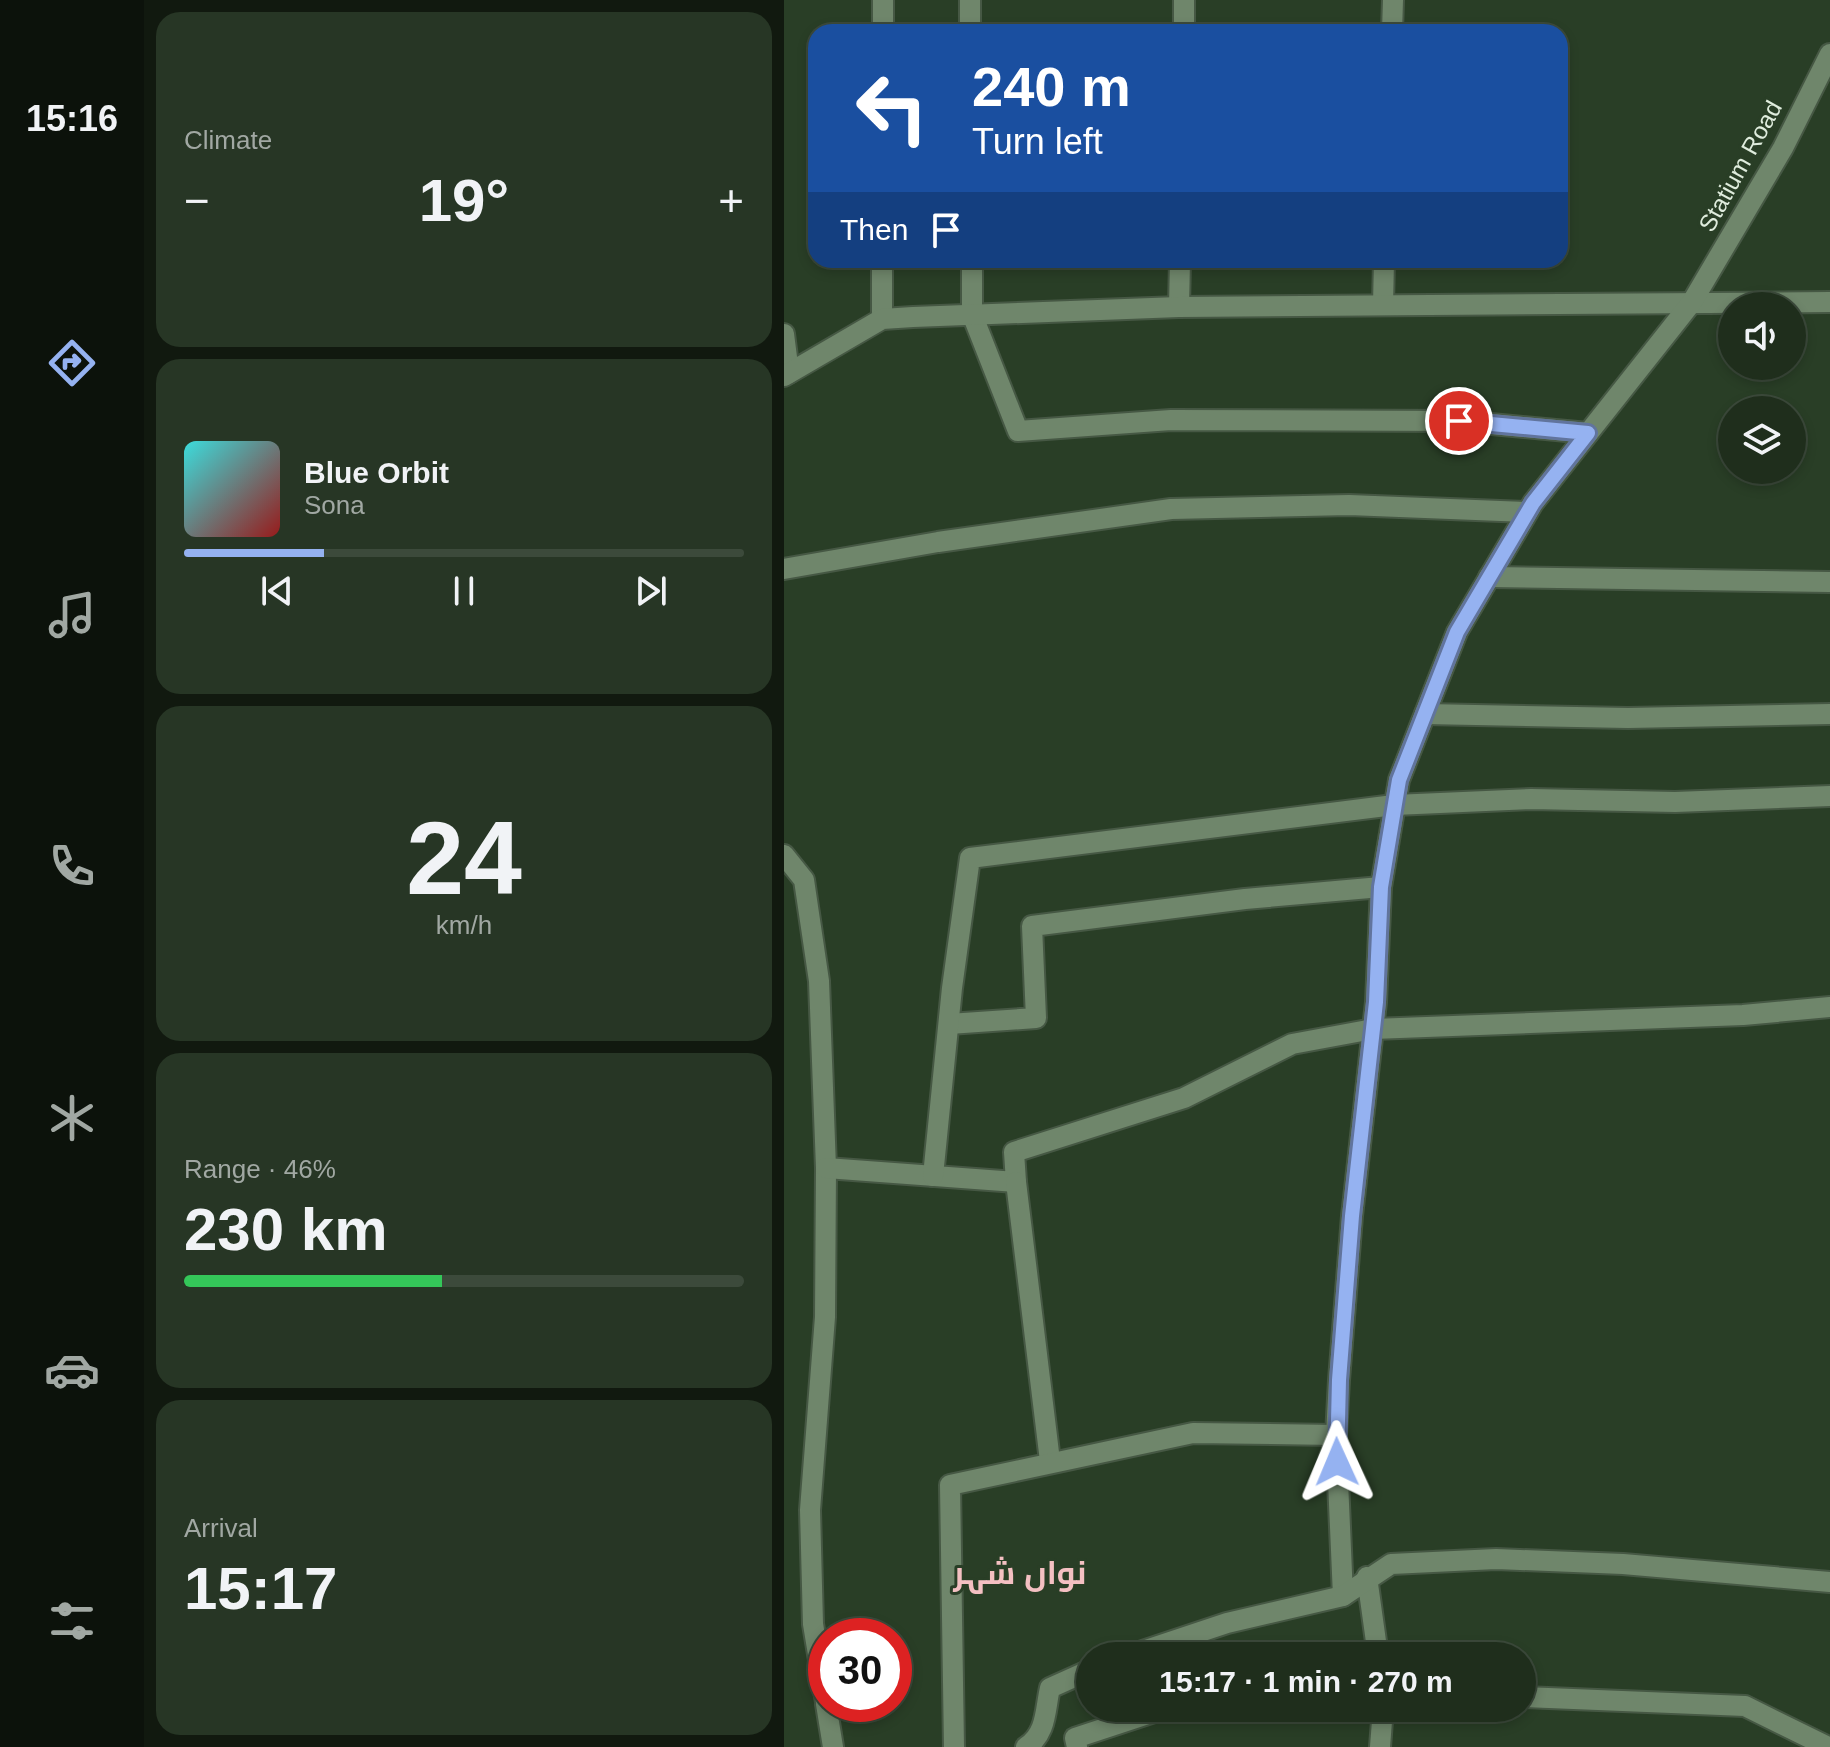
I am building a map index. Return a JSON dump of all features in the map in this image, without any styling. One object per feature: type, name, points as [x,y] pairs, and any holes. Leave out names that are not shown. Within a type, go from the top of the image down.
[{"type":"street","points":[[883,0],[883,24]]},
{"type":"street","points":[[970,0],[970,24]]},
{"type":"street","points":[[1184,0],[1184,24]]},
{"type":"street","points":[[1392,24],[1393,0]]},
{"type":"street","name":"Statium Road","points":[[1343,1596],[1336,1435],[1351,1231],[1373,1029],[1381,887],[1399,780],[1457,632],[1527,512],[1692,302],[1783,148],[1830,54]]},
{"type":"street","points":[[882,268],[882,319]]},
{"type":"street","points":[[972,268],[972,314],[1018,431],[1171,420],[1459,421],[1588,433]]},
{"type":"street","points":[[1179,307],[1180,268]]},
{"type":"street","points":[[1383,305],[1384,268]]},
{"type":"street","points":[[784,334],[786,374],[882,319],[1179,307],[1830,302]]},
{"type":"street","points":[[784,569],[938,542],[1171,509],[1349,505],[1527,512]]},
{"type":"street","points":[[1489,577],[1830,582]]},
{"type":"street","points":[[1425,714],[1628,718],[1830,714]]},
{"type":"street","points":[[933,1176],[970,858],[1394,805],[1531,799],[1675,802],[1830,796]]},
{"type":"street","points":[[784,855],[804,880],[819,981],[826,1168],[825,1317],[810,1510],[813,1618]]},
{"type":"street","points":[[949,1024],[1036,1018],[1032,926],[1245,899],[1381,887]]},
{"type":"street","points":[[1050,1461],[1014,1152],[1184,1098],[1292,1044],[1373,1029],[1743,1015],[1830,1007]]},
{"type":"street","points":[[826,1168],[1016,1182]]},
{"type":"street","points":[[954,1747],[950,1485],[1050,1461],[1193,1433],[1336,1435]]},
{"type":"street","points":[[1191,1642],[1227,1623],[1343,1596],[1367,1577],[1391,1564],[1496,1559],[1623,1564],[1830,1582]]},
{"type":"street","points":[[1367,1577],[1376,1642]]},
{"type":"street","points":[[1026,1747],[1043,1728],[1050,1688],[1076,1676]]},
{"type":"street","points":[[1536,1698],[1745,1706],[1828,1747]]},
{"type":"street","points":[[829,1722],[833,1747]]},
{"type":"street","points":[[1077,1747],[1075,1738],[1124,1722]]},
{"type":"street","points":[[1380,1747],[1382,1722]]},
{"type":"district","name":"نواں شہر","points":[[1020,1573]]},
{"type":"route","points":[[1337,1462],[1339,1380],[1352,1216],[1376,1002],[1381,887],[1399,780],[1457,632],[1533,503],[1588,433],[1459,421]]}]
